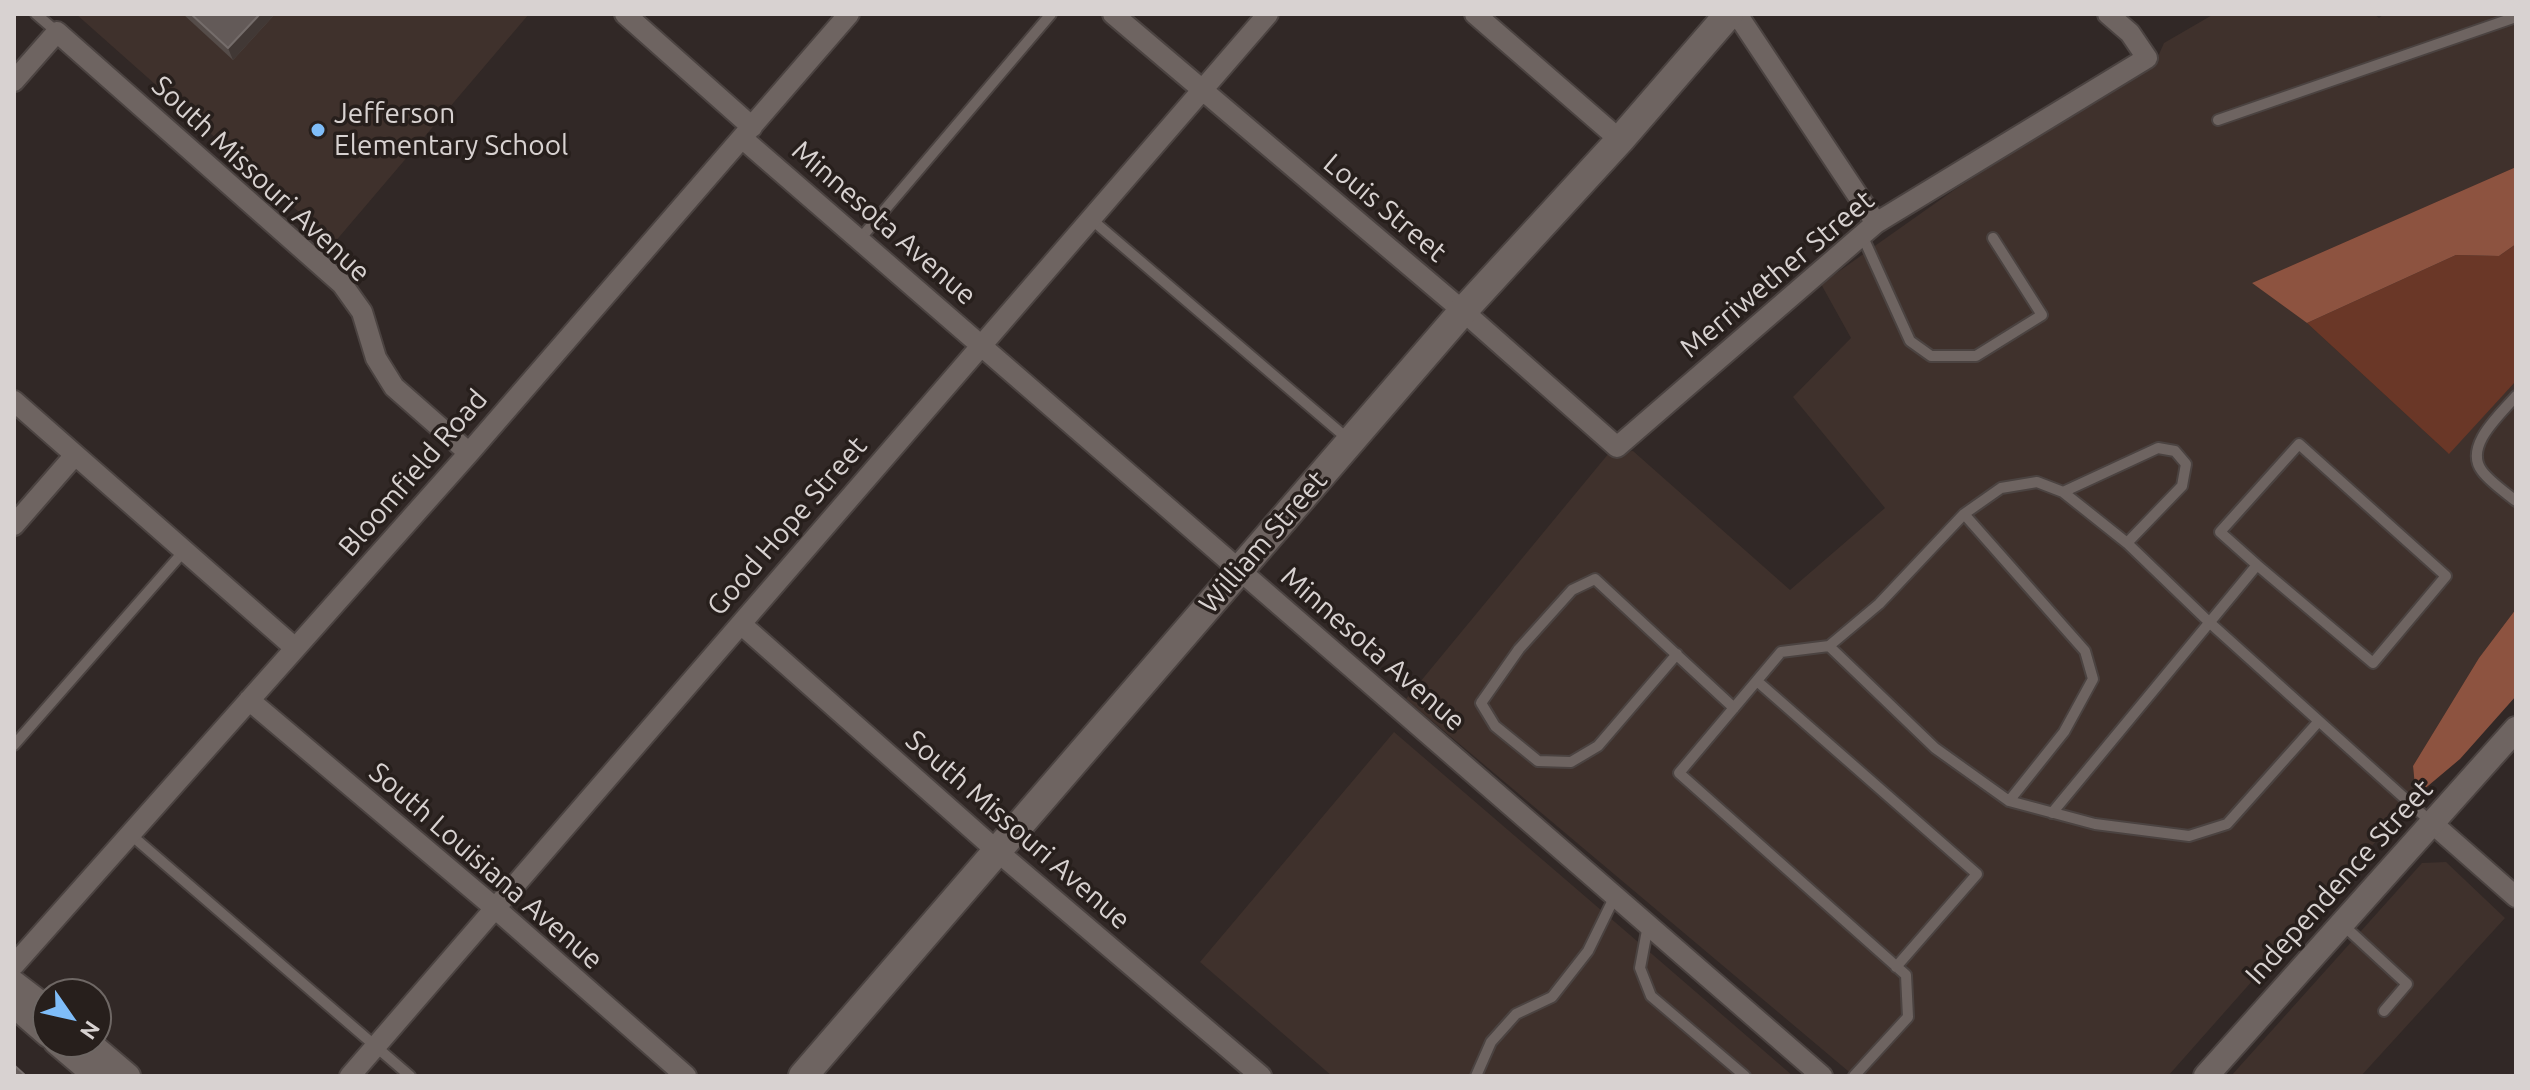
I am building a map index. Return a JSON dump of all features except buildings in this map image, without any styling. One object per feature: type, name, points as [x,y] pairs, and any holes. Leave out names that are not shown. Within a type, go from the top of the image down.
[{"type":"main road","name":"William Street","points":[[803,1076],[1463,311],[1620,140],[1729,14]]},
{"type":"street","name":"Minnesota Avenue","points":[[625,14],[860,239],[1822,1076]]},
{"type":"street","name":"Bloomfield Road","points":[[14,965],[469,453],[849,14]]},
{"type":"street","name":"Louis Street","points":[[1113,14],[1463,311],[1617,447]]},
{"type":"street","name":"Good Hope Street","points":[[350,1076],[1268,14]]},
{"type":"street","points":[[1475,14],[1620,140]]},
{"type":"street","points":[[1737,14],[1869,229]]},
{"type":"street","name":"Merriwether Street","points":[[1617,447],[1869,229],[2147,58],[2130,33],[2108,14]]},
{"type":"street","points":[[14,81],[57,32]]},
{"type":"street","name":"South Missouri Avenue","points":[[57,32],[342,284],[362,312],[376,358],[394,387],[469,453]]},
{"type":"street","points":[[14,401],[295,648]]},
{"type":"street","points":[[14,525],[75,455]]},
{"type":"street","name":"South Missouri Avenue","points":[[741,624],[997,851],[1261,1076]]},
{"type":"street","name":"South Louisiana Avenue","points":[[249,700],[495,908],[686,1076]]},
{"type":"street","name":"Independence Street","points":[[2206,1076],[2516,729]]},
{"type":"street","points":[[2432,823],[2516,897]]},
{"type":"street","points":[[14,983],[32,997]]},
{"type":"street","points":[[14,995],[32,1021]]},
{"type":"street","points":[[75,1058],[96,1076]]},
{"type":"street","points":[[107,1058],[128,1076]]},
{"type":"lane","points":[[36,14],[57,32]]},
{"type":"lane","points":[[860,239],[1051,14]]},
{"type":"lane","points":[[2218,120],[2516,17]]},
{"type":"lane","points":[[1091,219],[1351,441]]},
{"type":"lane","points":[[1869,229],[1910,341],[1931,356],[1976,356],[2042,315],[1993,238]]},
{"type":"lane","points":[[2516,396],[2481,438],[2476,454],[2481,470],[2516,501]]},
{"type":"lane","points":[[2299,444],[2446,576],[2373,663],[2257,565],[2220,532],[2299,444]]},
{"type":"lane","points":[[2063,492],[2158,448],[2175,451],[2186,464],[2182,486],[2127,543]]},
{"type":"lane","points":[[1854,1076],[1908,1017],[1906,975],[1679,773],[1781,652],[1829,646],[1879,604],[1964,514],[2001,488],[2037,482],[2063,492],[2127,543],[2209,622],[2432,823]]},
{"type":"lane","points":[[1964,514],[2085,651],[2093,679],[2064,732],[2009,801]]},
{"type":"lane","points":[[14,745],[184,551]]},
{"type":"lane","points":[[2052,813],[2257,565]]},
{"type":"lane","points":[[1677,654],[1598,746],[1571,762],[1538,761],[1495,726],[1481,703],[1519,649],[1572,590],[1595,579],[1677,654],[1734,708]]},
{"type":"lane","points":[[1829,646],[1935,748],[2009,801],[2095,824],[2189,836],[2227,824],[2319,721]]},
{"type":"lane","points":[[1757,681],[1977,874],[1896,967]]},
{"type":"lane","points":[[130,834],[410,1076]]},
{"type":"lane","points":[[1476,1076],[1491,1042],[1516,1014],[1552,997],[1588,951],[1615,896]]},
{"type":"lane","points":[[2342,924],[2407,984],[2384,1011]]},
{"type":"lane","points":[[1648,925],[1640,968],[1651,996],[1745,1076]]},
{"type":"shaded area","name":"Jefferson Elementary School","points":[[76,14],[529,14],[334,243]]},
{"type":"shaded area","points":[[2214,14],[2374,14],[2379,18],[2384,14],[2516,14],[2516,167],[2252,283],[2307,323],[2448,453],[2516,381],[2516,609],[2479,658],[2413,766],[2416,796],[2168,1076],[1854,1076],[1406,699],[1609,453],[1633,451],[1790,590],[1885,508],[1793,397],[1851,338],[1821,284],[1954,190],[2156,61],[2164,43]]},
{"type":"shaded area","points":[[2516,167],[2516,244],[2499,256],[2456,255],[2307,323],[2252,283]]},
{"type":"shaded area","points":[[2516,244],[2516,381],[2449,454],[2307,323],[2456,255],[2499,256]]},
{"type":"shaded area","points":[[2516,609],[2516,696],[2460,759],[2416,796],[2413,766],[2479,658]]},
{"type":"shaded area","points":[[1394,732],[1793,1076],[1332,1076],[1200,962]]},
{"type":"shaded area","points":[[2446,862],[2505,918],[2361,1076],[2231,1076],[2422,863]]},
{"type":"place","name":"Jefferson Elementary School","points":[[318,130]]}]
